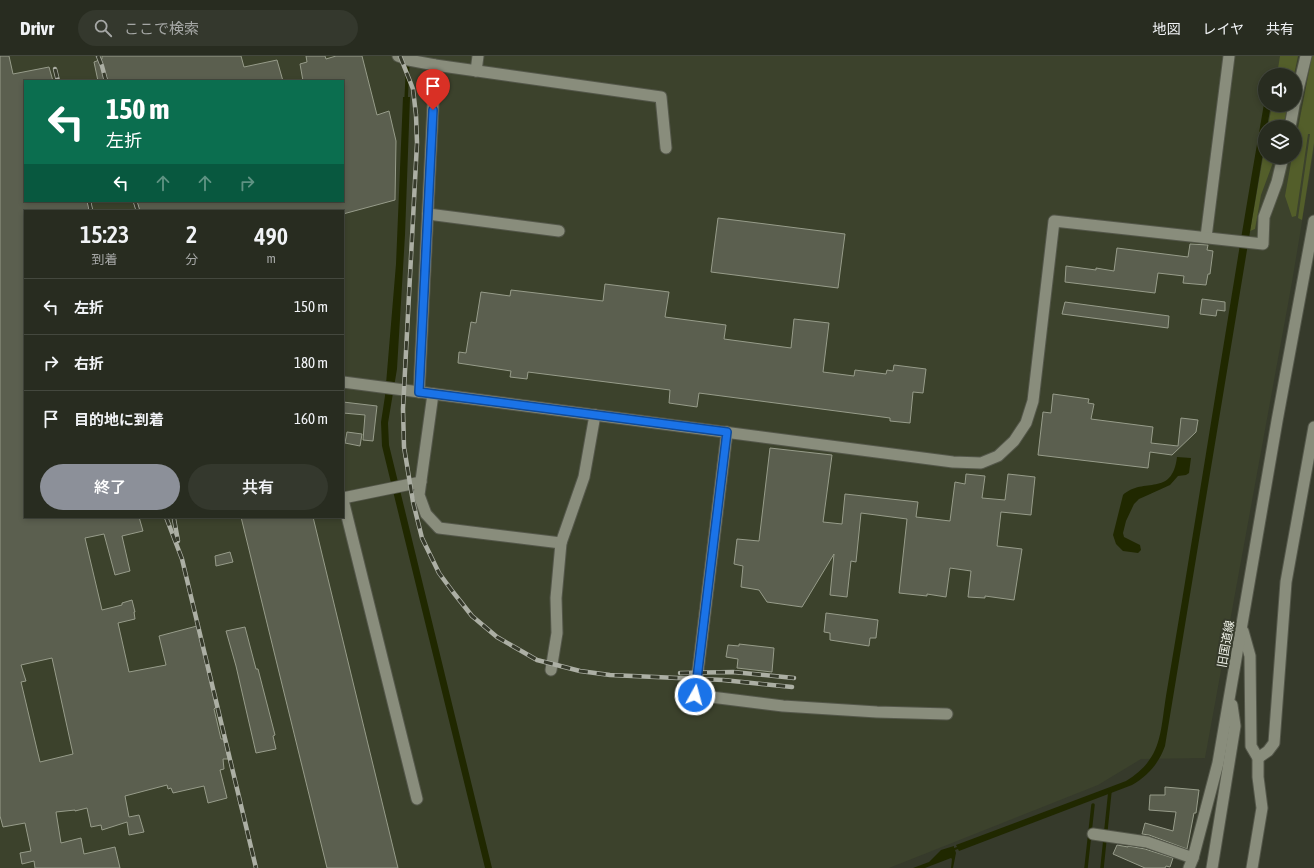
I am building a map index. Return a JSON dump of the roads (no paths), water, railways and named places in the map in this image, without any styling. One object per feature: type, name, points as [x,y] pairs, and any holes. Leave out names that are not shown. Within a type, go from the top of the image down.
[{"type":"street","points":[[398,56],[409,60],[435,65],[661,97],[666,148]]},
{"type":"street","points":[[476,71],[478,56]]},
{"type":"street","points":[[1206,237],[1229,56]]},
{"type":"street","points":[[1302,73],[1306,56]]},
{"type":"street","points":[[419,392],[435,65]]},
{"type":"street","points":[[344,382],[953,462],[981,462],[998,456],[1014,441],[1026,423],[1033,401],[1054,221],[1263,244],[1264,217],[1278,182],[1282,164]]},
{"type":"street","points":[[428,214],[559,231]]},
{"type":"street","name":"旧国道線","points":[[1191,863],[1218,763],[1231,694],[1276,421],[1314,221]]},
{"type":"street","points":[[433,394],[419,495],[426,514],[439,528],[561,543]]},
{"type":"street","points":[[551,670],[557,633],[556,598],[561,543],[584,477],[595,415]]},
{"type":"street","points":[[1258,758],[1268,751],[1274,743],[1286,582],[1314,427]]},
{"type":"street","points":[[727,432],[695,695],[783,706],[877,712],[946,714]]},
{"type":"street","points":[[344,499],[421,482]]},
{"type":"street","points":[[344,503],[417,799]]},
{"type":"street","points":[[1242,628],[1250,656],[1251,746],[1258,758],[1258,777],[1262,808],[1252,868]]},
{"type":"street","points":[[1212,868],[1235,726],[1231,694]]},
{"type":"street","points":[[1093,834],[1147,842],[1191,863]]},
{"type":"waterway","points":[[406,101],[408,61]]},
{"type":"waterway","points":[[1102,868],[1110,791]]},
{"type":"waterway","points":[[1086,868],[1093,805]]},
{"type":"railway","points":[[98,56],[106,80]]},
{"type":"railway","points":[[400,56],[413,89],[417,143],[403,409],[404,447],[413,502],[422,538],[439,573],[472,616],[497,637],[537,660],[580,671],[610,675],[723,680],[792,687]]},
{"type":"railway","points":[[55,69],[58,80]]},
{"type":"railway","points":[[89,202],[91,210]]},
{"type":"railway","points":[[135,202],[138,210]]},
{"type":"railway","points":[[166,518],[182,559],[256,868]]},
{"type":"railway","points":[[174,519],[178,541]]},
{"type":"railway","points":[[680,673],[733,672],[794,678]]}]
